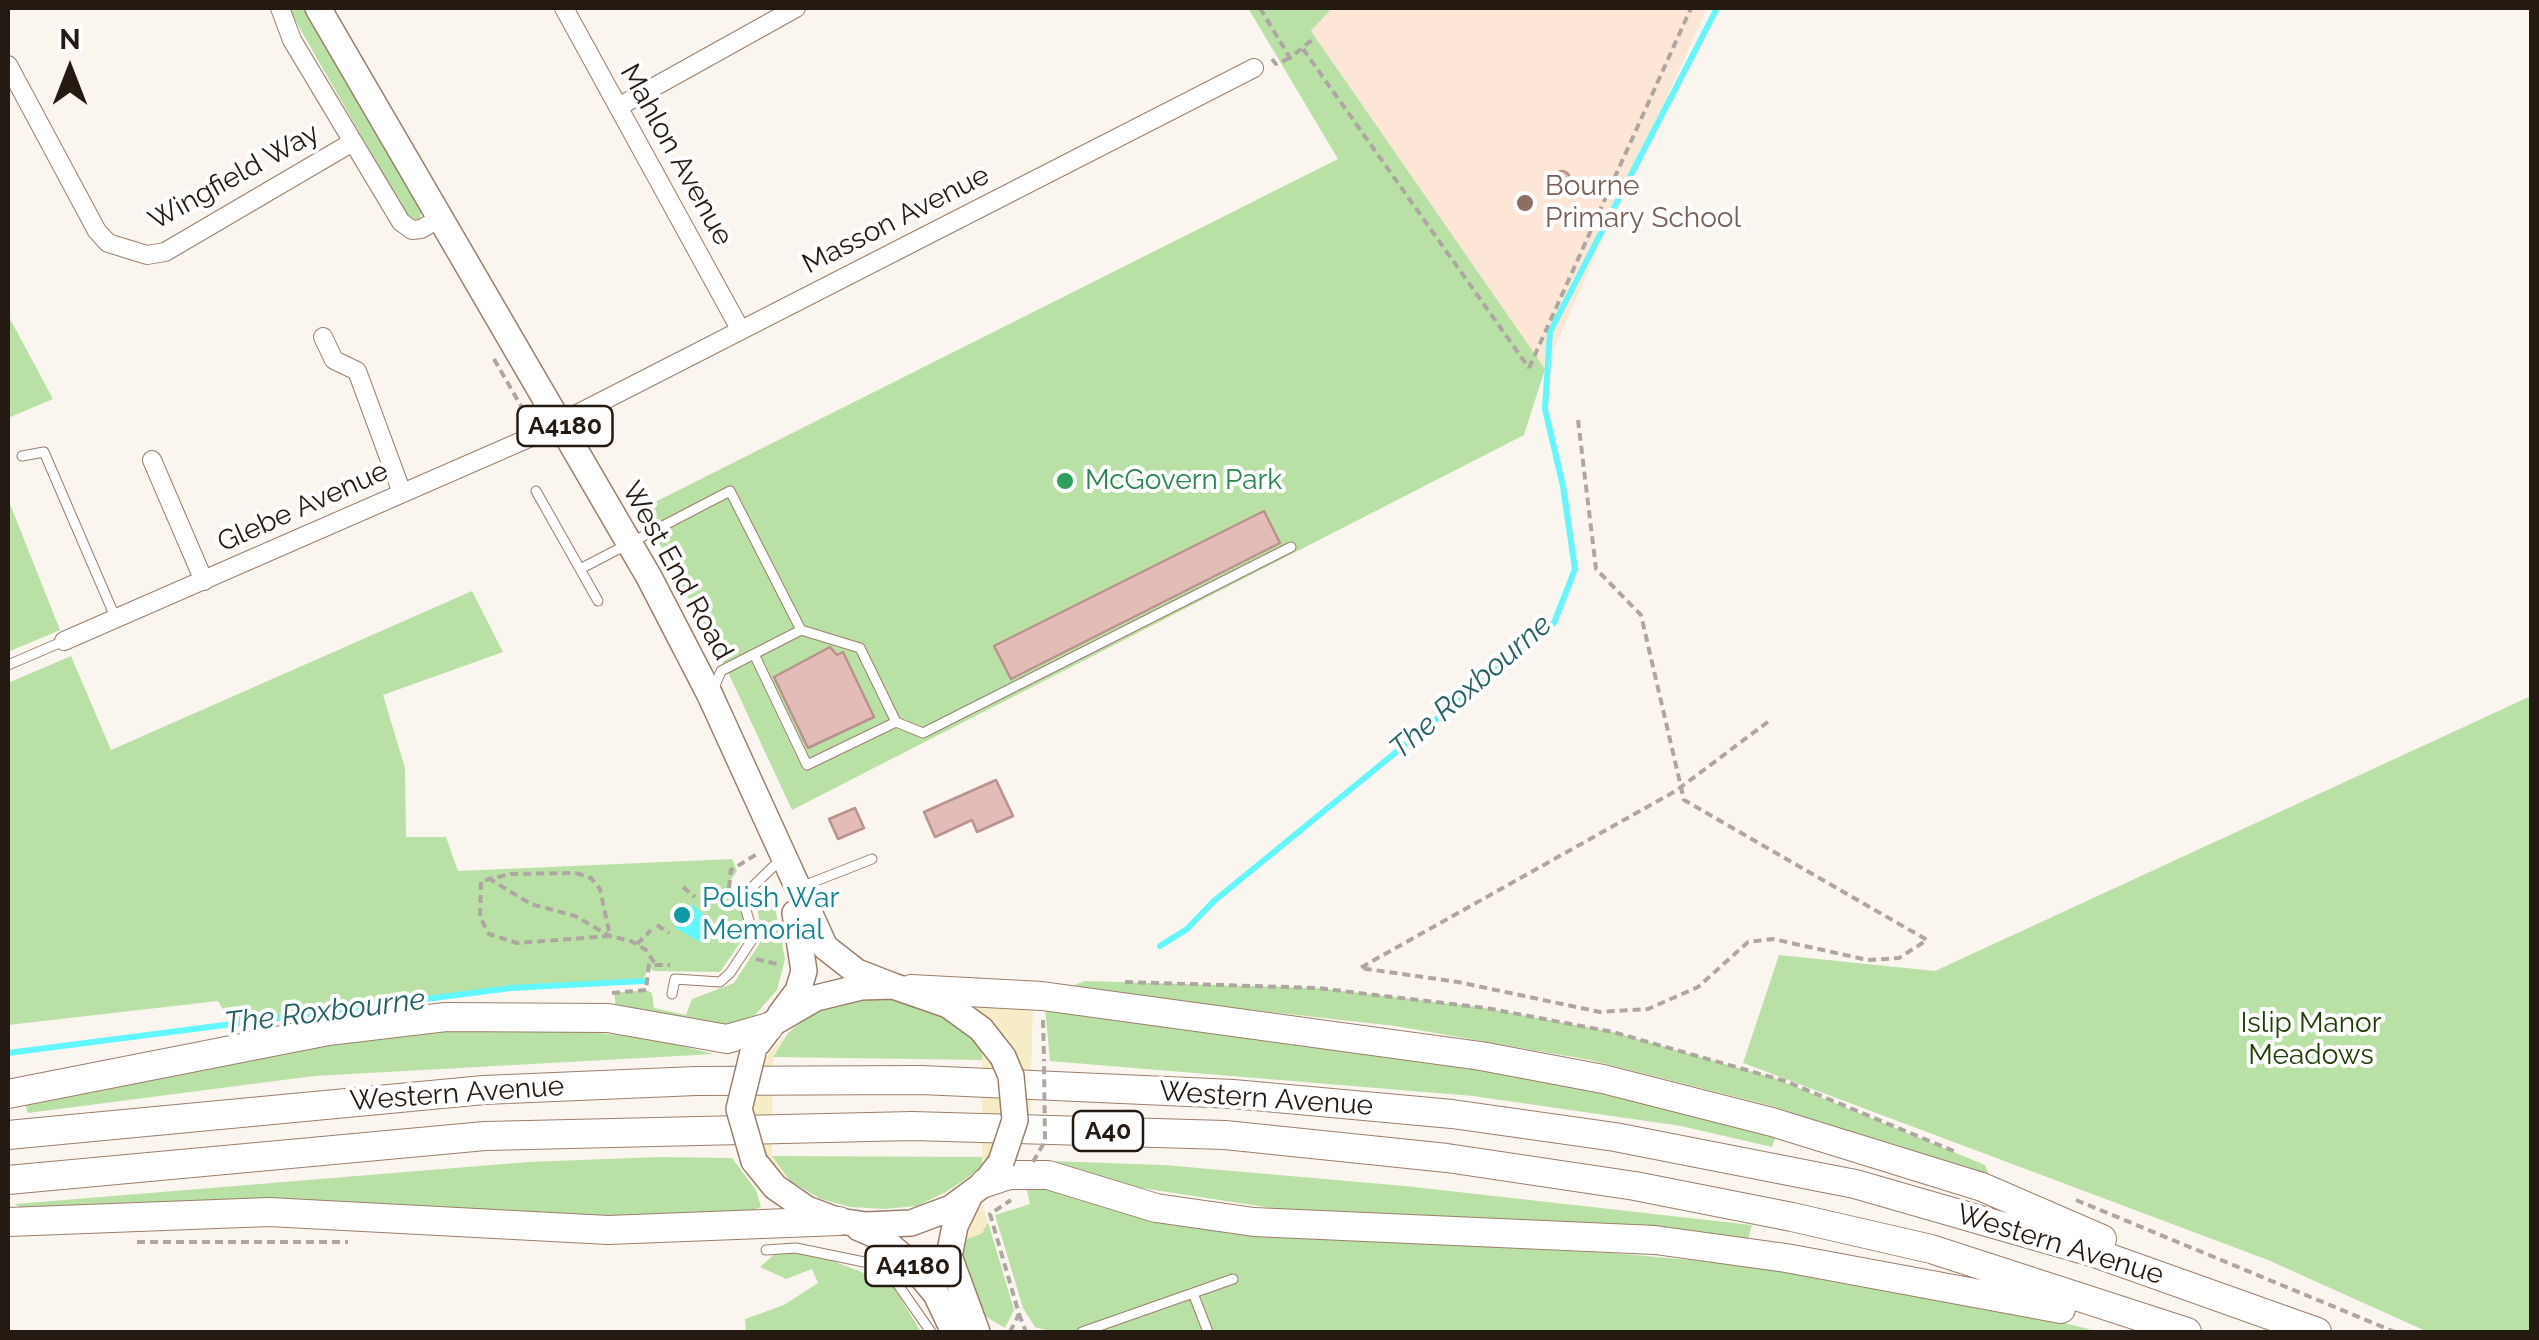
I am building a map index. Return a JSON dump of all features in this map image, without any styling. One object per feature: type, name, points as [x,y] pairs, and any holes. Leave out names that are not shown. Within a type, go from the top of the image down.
[{"type":"highway","points":[[902,988],[1042,996],[1481,1056],[1603,1079],[1772,1122],[1982,1187],[2288,1320]]},
{"type":"highway","points":[[8,1094],[328,1032],[446,1017],[608,1018],[727,1039],[772,1025]]},
{"type":"highway","name":"Western Avenue","points":[[8,1134],[484,1090],[696,1080],[921,1080],[1232,1094],[1452,1114],[1615,1137],[1855,1184],[2094,1253],[2317,1332]]},
{"type":"highway","name":"Western Avenue","points":[[8,1180],[485,1136],[912,1126],[1224,1135],[1541,1172],[1792,1217],[1931,1250],[2187,1332]]},
{"type":"highway","points":[[985,1181],[1009,1175],[1048,1175],[1156,1208],[1290,1225],[1655,1240],[2027,1301],[2154,1332]]},
{"type":"highway","points":[[8,1222],[269,1212],[608,1230],[844,1223]]},
{"type":"main road","name":"West End Road","points":[[318,8],[562,421],[710,695],[803,942],[804,972],[798,991],[772,1025]]},
{"type":"main road","name":"West End Road","points":[[769,857],[796,889],[825,947],[858,972],[902,988]]},
{"type":"main road","points":[[902,988],[969,1019],[1003,1057],[1011,1076],[1015,1120],[985,1181],[911,1223],[844,1223],[808,1209],[775,1187],[754,1161],[739,1109],[745,1070],[772,1025],[838,991],[902,988]]},
{"type":"main road","name":"A4180","points":[[974,1330],[950,1256],[954,1226],[985,1181]]},
{"type":"main road","name":"A4180","points":[[844,1223],[880,1238],[912,1265],[974,1330]]},
{"type":"street","points":[[280,8],[292,40],[400,222],[412,230],[442,216]]},
{"type":"street","name":"Mahlon Avenue","points":[[564,8],[740,329]]},
{"type":"street","points":[[618,107],[796,8]]},
{"type":"street","name":"Masson Avenue","points":[[562,421],[1262,62]]},
{"type":"street","name":"Wingfield Way","points":[[8,64],[98,231],[108,243],[147,255],[165,252],[351,143]]},
{"type":"street","points":[[323,337],[334,360],[357,371],[402,493]]},
{"type":"street","name":"Glebe Avenue","points":[[64,641],[562,421]]},
{"type":"street","points":[[152,460],[204,580]]},
{"type":"lane","points":[[22,456],[44,452],[116,619]]},
{"type":"lane","points":[[536,491],[598,600]]},
{"type":"lane","points":[[580,568],[730,491],[801,630]]},
{"type":"lane","points":[[710,695],[721,670],[801,630],[860,648],[896,722],[924,733],[1292,547]]},
{"type":"lane","points":[[8,665],[64,641]]},
{"type":"lane","points":[[754,654],[808,765],[896,722]]},
{"type":"lane","points":[[672,994],[674,978],[720,982],[742,955],[754,937],[754,927],[742,897],[769,857]]},
{"type":"lane","points":[[796,889],[872,859]]},
{"type":"lane","points":[[766,1250],[796,1248],[869,1263],[894,1280],[932,1332]]},
{"type":"lane","points":[[1082,1332],[1233,1279]]},
{"type":"lane","points":[[1193,1294],[1208,1332]]},
{"type":"path","points":[[1260,8],[1290,58]]},
{"type":"path","points":[[1303,49],[1529,368],[1691,8]]},
{"type":"path","points":[[1262,62],[1276,64],[1290,58],[1313,38]]},
{"type":"path","points":[[1578,420],[1596,568],[1641,615],[1681,787],[1684,800],[1927,940],[1900,958],[1868,960],[1774,939],[1748,942],[1698,987],[1648,1008],[1600,1012],[1458,982],[1360,968],[1681,787],[1769,722]]},
{"type":"path","points":[[733,900],[727,879],[731,870],[769,857]]},
{"type":"path","points":[[561,873],[590,878],[600,889],[610,936],[556,943],[500,941],[489,934],[480,917],[477,892],[481,881],[561,873]]},
{"type":"path","points":[[488,878],[513,896],[575,916],[610,936],[636,944],[655,958],[656,965]]},
{"type":"path","points":[[683,887],[695,897]]},
{"type":"path","points":[[657,925],[669,933]]},
{"type":"path","points":[[636,944],[651,930]]},
{"type":"path","points":[[742,955],[791,968]]},
{"type":"path","points":[[646,990],[648,964],[672,965]]},
{"type":"path","points":[[1033,1162],[1045,1140],[1042,1005]]},
{"type":"path","points":[[1016,1197],[990,1214],[1026,1332]]},
{"type":"path","points":[[1010,1332],[1019,1314]]},
{"type":"shaded area","name":"Bourne Primary School","points":[[1332,8],[1707,8],[1545,369],[1311,31]]},
{"type":"green space","points":[[288,8],[306,8],[422,212],[419,219],[409,219]]},
{"type":"green space","name":"McGovern Park","points":[[1248,8],[1332,8],[1311,31],[1545,369],[1524,435],[792,810],[726,668],[641,509],[1338,159]]},
{"type":"green space","points":[[8,315],[53,399],[8,418]]},
{"type":"green space","points":[[8,499],[60,630],[8,652]]},
{"type":"green space","points":[[472,591],[503,652],[383,695],[405,768],[406,837],[446,837],[458,871],[732,859],[737,871],[729,882],[748,931],[720,972],[653,971],[649,966],[643,981],[511,988],[232,1024],[218,1001],[8,1025],[8,683],[71,656],[111,750]]},
{"type":"green space","name":"Islip Manor Meadows","points":[[2531,696],[2531,1332],[2428,1332],[2268,1260],[1743,1063],[1779,955],[1935,971]]},
{"type":"green space","points":[[770,895],[776,912],[785,959],[777,990],[755,1015],[727,1026],[616,1007],[614,993],[646,990],[652,993],[654,1008],[686,1015],[692,999],[734,983],[763,938],[756,897]]},
{"type":"green space","points":[[1085,981],[1317,988],[1479,1007],[1613,1032],[1777,1079],[1985,1165],[1990,1178],[1768,1105],[1590,1060],[1395,1026],[1064,989]]},
{"type":"green space","points":[[855,998],[914,998],[968,1034],[982,1049],[983,1060],[773,1057],[788,1033],[808,1016]]},
{"type":"green space","points":[[1045,1007],[1456,1061],[1612,1093],[1776,1136],[1772,1147],[1681,1126],[1473,1096],[1050,1061]]},
{"type":"green space","points":[[471,1028],[573,1030],[653,1039],[714,1054],[314,1076],[28,1113],[25,1104],[359,1038]]},
{"type":"green space","points":[[772,1156],[983,1157],[982,1168],[946,1192],[917,1206],[885,1209],[850,1207],[821,1199],[790,1181]]},
{"type":"green space","points":[[732,1158],[756,1190],[761,1207],[746,1213],[629,1219],[375,1203],[29,1213],[15,1204],[528,1162]]},
{"type":"green space","points":[[1050,1161],[1164,1165],[1405,1186],[1752,1225],[1748,1240],[1311,1214],[1115,1184]]},
{"type":"green space","points":[[1051,1186],[1220,1228],[1344,1240],[1613,1253],[1801,1270],[1990,1304],[2100,1332],[1052,1332],[1035,1327],[1023,1308],[995,1215],[1030,1204],[1026,1187]]},
{"type":"green space","points":[[988,1222],[1014,1310],[1005,1328],[983,1315],[959,1265],[964,1240],[982,1233]]},
{"type":"green space","points":[[787,1243],[892,1284],[921,1332],[746,1332],[745,1319],[784,1305],[818,1283],[812,1269],[786,1279],[760,1267]]},
{"type":"sand","points":[[969,1000],[1033,1004],[1030,1109],[1016,1161],[1027,1109],[1021,1070],[998,1030]]},
{"type":"sand","points":[[788,1033],[773,1057],[772,1156],[790,1181],[767,1158],[754,1123],[753,1091],[766,1056]]},
{"type":"sand","points":[[982,1049],[996,1071],[1003,1106],[997,1139],[982,1168]]},
{"type":"sand","points":[[982,1205],[988,1222],[982,1233],[964,1240],[970,1218]]},
{"type":"water","points":[[692,904],[714,925],[709,938],[702,943],[675,928]]},
{"type":"building","points":[[1562,171],[1570,179],[1562,187],[1554,179]]},
{"type":"building","points":[[1264,511],[1280,543],[1011,679],[994,646]]},
{"type":"building","points":[[830,647],[837,655],[843,652],[874,717],[808,748],[774,677]]},
{"type":"building","points":[[996,780],[1013,816],[977,832],[972,820],[935,837],[924,812]]},
{"type":"building","points":[[855,808],[864,828],[838,839],[829,819]]},
{"type":"waterway","name":"The Roxbourne","points":[[1160,946],[1187,929],[1214,901],[1554,623],[1575,569],[1563,486],[1545,409],[1550,332],[1717,8]]},
{"type":"waterway","name":"The Roxbourne","points":[[8,1053],[511,988],[643,981]]},
{"type":"place","name":"Bourne Primary School","points":[[1525,203]]},
{"type":"place","name":"McGovern Park","points":[[1065,481]]},
{"type":"place","name":"Polish War Memorial","points":[[682,915]]}]
